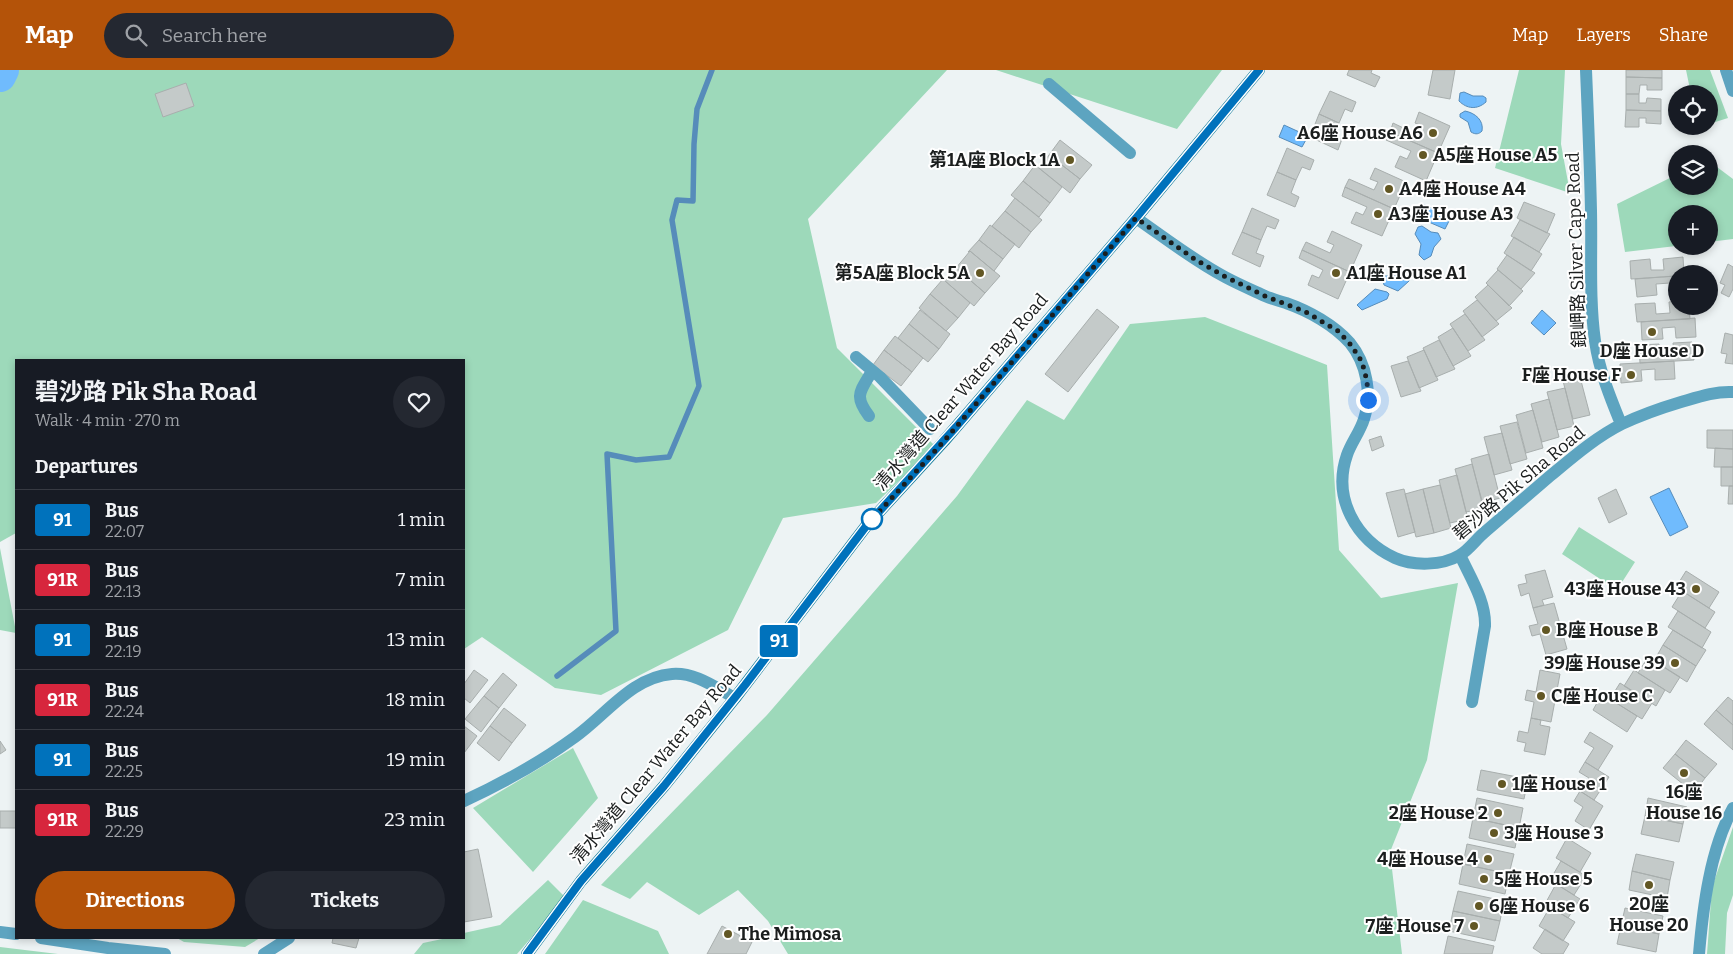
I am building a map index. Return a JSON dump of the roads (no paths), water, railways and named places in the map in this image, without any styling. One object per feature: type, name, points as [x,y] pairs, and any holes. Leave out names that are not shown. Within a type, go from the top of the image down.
[{"type":"main road","name":"清水灣道 Clear Water Bay Road","points":[[527,954],[581,881],[664,786],[735,698],[867,525],[944,441],[1136,218],[1259,70]]},
{"type":"street","name":"銀岬路 Silver Cape Road","points":[[1586,70],[1595,342],[1609,395],[1621,424]]},
{"type":"street","points":[[1726,70],[1733,91]]},
{"type":"street","points":[[1049,84],[1130,153]]},
{"type":"street","name":"碧沙路 Pik Sha Road","points":[[1136,218],[1210,268],[1267,297],[1304,311],[1338,331],[1351,345],[1362,362],[1367,381],[1368,400],[1364,420],[1346,457],[1342,477],[1344,499],[1351,519],[1363,536],[1379,550],[1398,559],[1426,563],[1440,562],[1460,555],[1582,449],[1621,424],[1700,396],[1733,392]]},
{"type":"street","points":[[856,357],[930,429]]},
{"type":"street","points":[[869,416],[860,404],[860,392],[872,371]]},
{"type":"street","points":[[1460,555],[1486,616],[1472,702]]},
{"type":"street","points":[[465,801],[503,783],[575,737],[634,687],[653,679],[673,674],[694,676],[735,698]]},
{"type":"street","points":[[1699,954],[1707,883],[1726,820],[1733,808]]},
{"type":"street","points":[[0,932],[15,934]]},
{"type":"street","points":[[48,939],[165,954]]},
{"type":"street","points":[[264,954],[287,939]]},
{"type":"water","points":[[1464,92],[1473,96],[1483,96],[1486,98],[1486,102],[1483,105],[1472,108],[1465,106],[1459,101],[1460,93]]},
{"type":"water","points":[[1465,111],[1472,113],[1480,120],[1482,124],[1481,132],[1476,134],[1471,132],[1468,122],[1460,117],[1460,114]]},
{"type":"water","points":[[1284,125],[1308,136],[1302,147],[1279,137]]},
{"type":"water","points":[[1423,204],[1451,217],[1445,229],[1417,217]]},
{"type":"water","points":[[1422,226],[1431,232],[1438,233],[1441,239],[1434,247],[1431,256],[1424,260],[1419,255],[1421,244],[1415,234],[1418,227]]},
{"type":"water","points":[[1404,273],[1409,277],[1409,281],[1398,291],[1384,285],[1385,276],[1395,276]]},
{"type":"water","points":[[1375,289],[1387,292],[1389,294],[1387,299],[1362,310],[1357,305]]},
{"type":"water","points":[[1542,310],[1556,323],[1544,335],[1531,323]]},
{"type":"water","points":[[1669,488],[1688,527],[1670,536],[1650,497]]},
{"type":"waterway","points":[[0,76],[3,70]]},
{"type":"waterway","points":[[557,676],[616,631],[607,454],[636,460],[669,457],[699,386],[672,220],[677,200],[693,201],[697,109],[712,70]]},
{"type":"place","name":"A6座 House A6","points":[[1433,133]]},
{"type":"place","name":"A5座 House A5","points":[[1423,155]]},
{"type":"place","name":"第1A座 Block 1A","points":[[1070,160]]},
{"type":"place","name":"A4座 House A4","points":[[1389,189]]},
{"type":"place","name":"A3座 House A3","points":[[1378,214]]},
{"type":"place","name":"第5A座 Block 5A","points":[[980,273]]},
{"type":"place","name":"A1座 House A1","points":[[1336,273]]},
{"type":"place","name":"D座 House D","points":[[1652,332]]},
{"type":"place","name":"F座 House F","points":[[1631,375]]},
{"type":"place","name":"43座 House 43","points":[[1696,589]]},
{"type":"place","name":"B座 House B","points":[[1546,630]]},
{"type":"place","name":"39座 House 39","points":[[1675,663]]},
{"type":"place","name":"C座 House C","points":[[1541,696]]},
{"type":"place","name":"16座 House 16","points":[[1684,773]]},
{"type":"place","name":"1座 House 1","points":[[1502,784]]},
{"type":"place","name":"2座 House 2","points":[[1498,813]]},
{"type":"place","name":"3座 House 3","points":[[1494,833]]},
{"type":"place","name":"4座 House 4","points":[[1488,859]]},
{"type":"place","name":"5座 House 5","points":[[1484,879]]},
{"type":"place","name":"20座 House 20","points":[[1649,885]]},
{"type":"place","name":"6座 House 6","points":[[1479,906]]},
{"type":"place","name":"7座 House 7","points":[[1474,926]]},
{"type":"place","name":"The Mimosa","points":[[728,934]]}]
